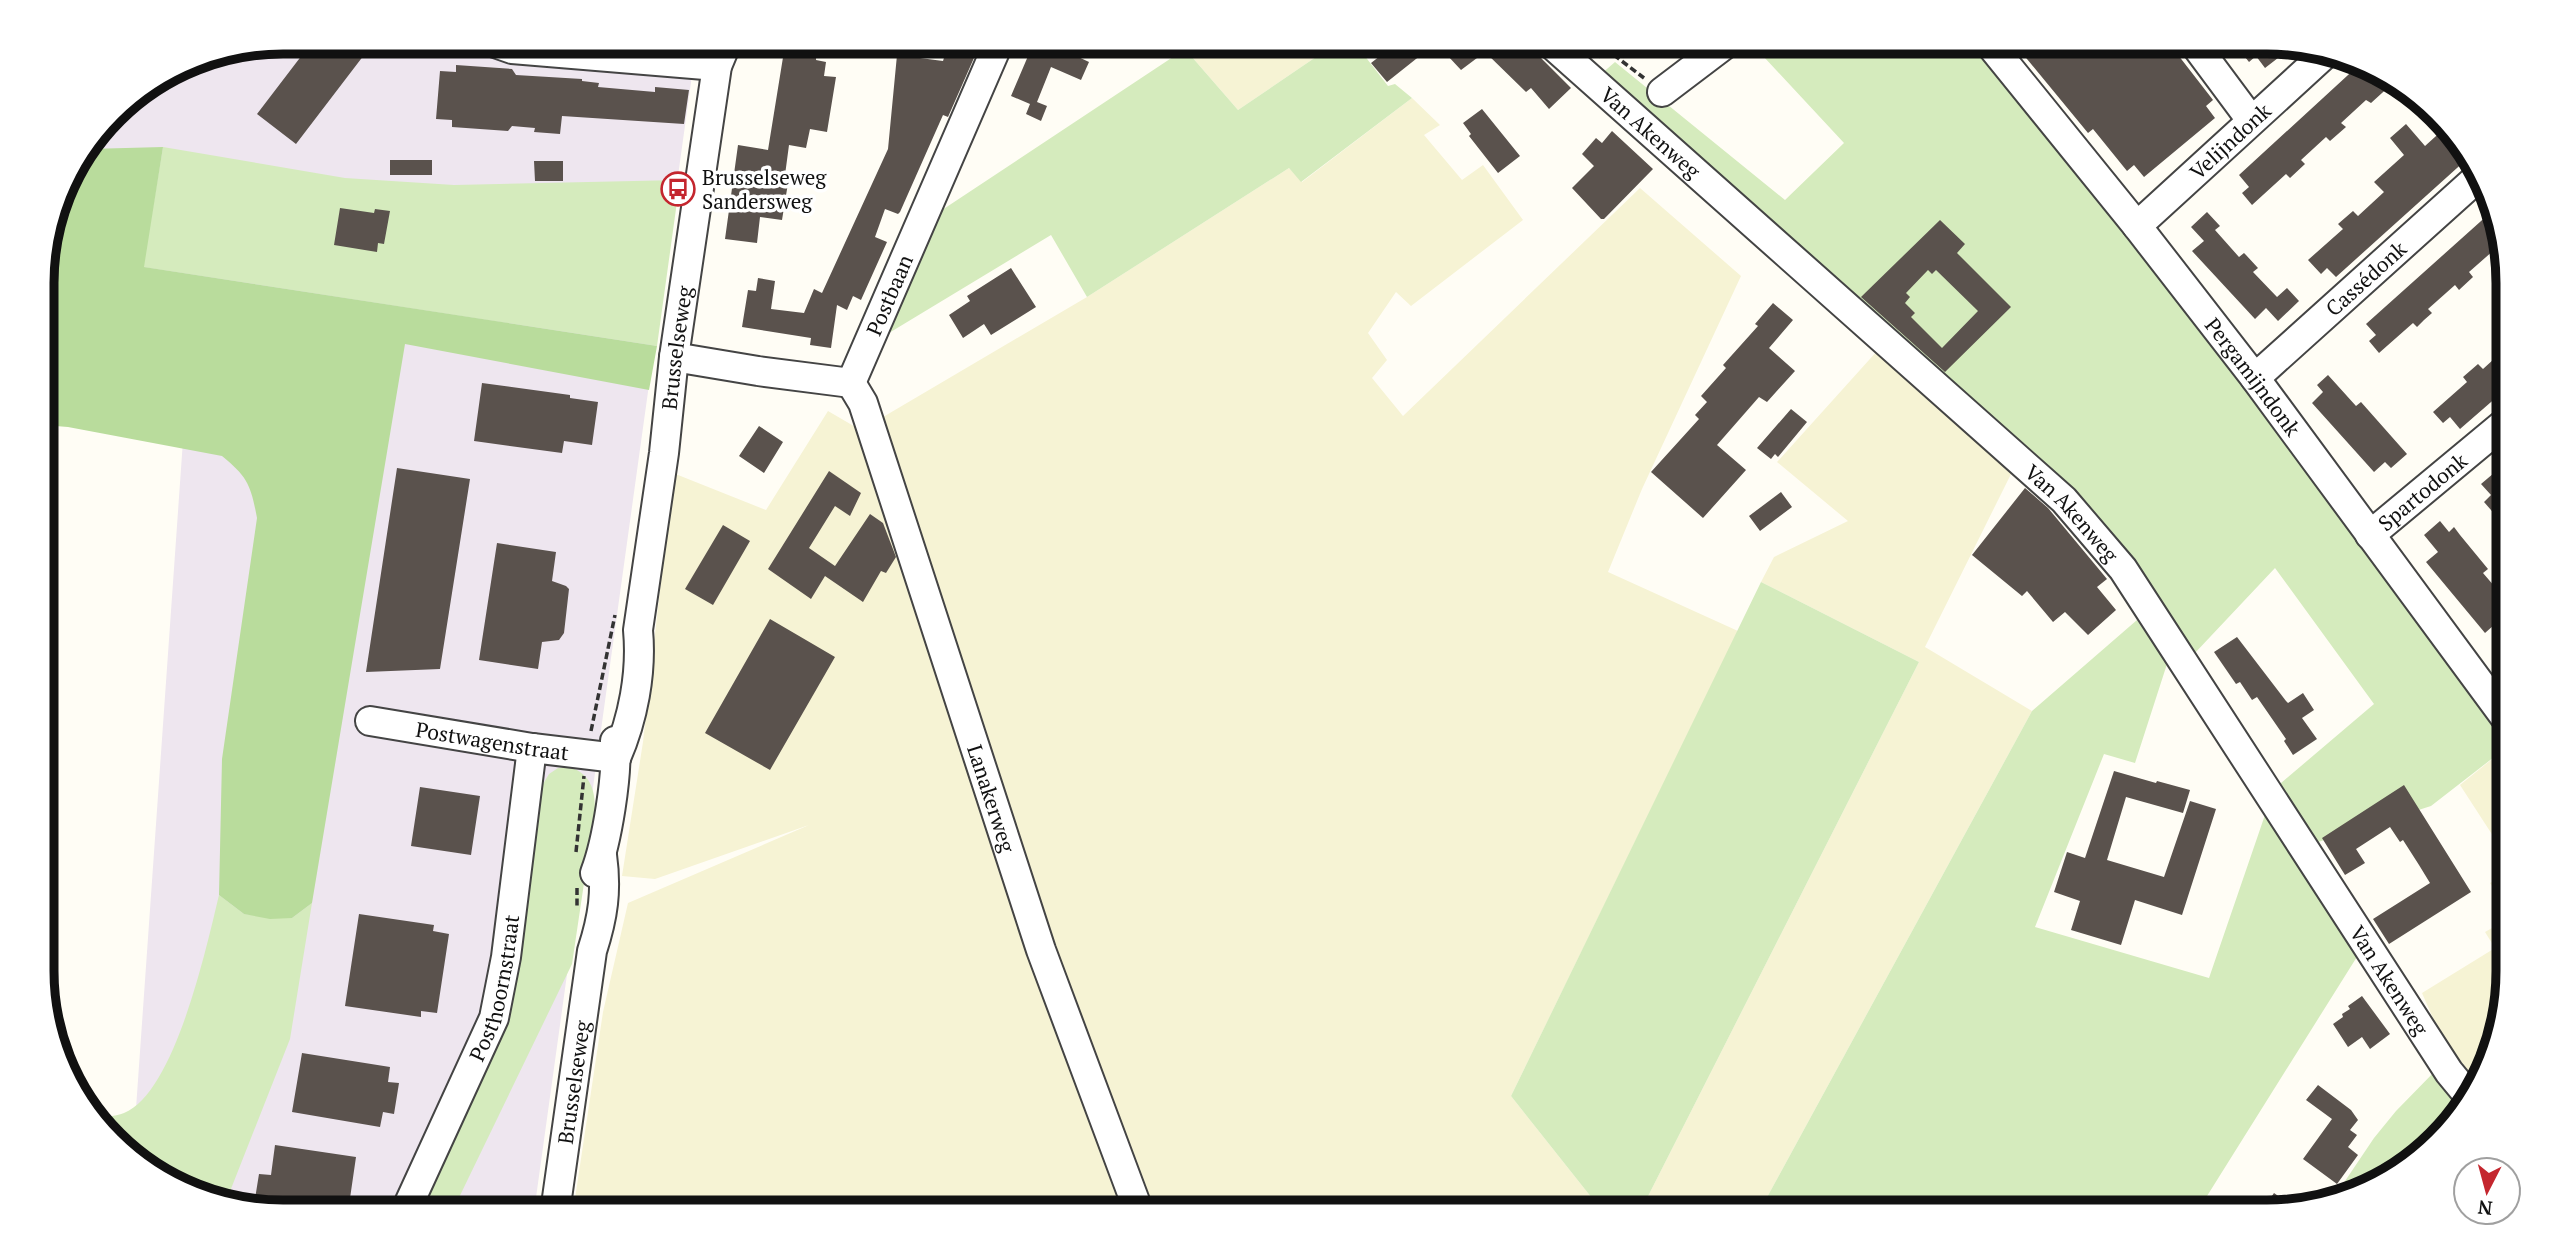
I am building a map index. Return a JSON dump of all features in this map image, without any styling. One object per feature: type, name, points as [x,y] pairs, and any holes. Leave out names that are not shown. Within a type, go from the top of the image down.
[{"type":"street","name":"Van Akenweg","points":[[1562,54],[2064,499],[2123,569],[2441,1060],[2463,1088]]},
{"type":"street","points":[[1662,92],[1712,54]]},
{"type":"street","name":"Pergamijndonk","points":[[1998,54],[2137,226],[2255,378],[2370,535],[2496,682]]},
{"type":"street","points":[[2202,54],[2251,120]]},
{"type":"street","name":"Brusselseweg","points":[[557,1200],[592,951],[588,923],[593,880],[602,855],[616,758],[629,729],[640,651],[638,630],[664,453],[674,357],[719,55]]},
{"type":"street","name":"Postbaan","points":[[851,383],[994,55]]},
{"type":"street","name":"Velijndonk","points":[[2137,226],[2318,60]]},
{"type":"street","name":"Cassédonk","points":[[2255,378],[2472,183]]},
{"type":"street","points":[[674,357],[851,383]]},
{"type":"street","name":"Lanakerweg","points":[[851,383],[863,403],[1041,950],[1134,1200]]},
{"type":"street","name":"Spartodonk","points":[[2370,535],[2496,431]]},
{"type":"street","name":"Postwagenstraat","points":[[370,721],[532,748],[616,758]]},
{"type":"street","name":"Posthoornstraat","points":[[411,1200],[494,1018],[506,957],[532,748]]},
{"type":"path","points":[[1581,72],[1600,54]]},
{"type":"path","points":[[1613,54],[1662,92]]},
{"type":"shaded area","points":[[1320,54],[1238,110],[1190,55]]},
{"type":"shaded area","points":[[268,55],[516,55],[693,68],[536,1200],[253,1198],[210,1188],[182,1176],[134,1143],[190,341],[55,273],[62,224],[85,169],[121,121],[169,85],[210,66]]},
{"type":"shaded area","points":[[1412,98],[1440,125],[1424,135],[1462,180],[1483,165],[1523,220],[1411,306],[1396,292],[1368,333],[1387,360],[1372,378],[1403,416],[1640,188],[1741,276],[1642,489],[1608,572],[1738,631],[1511,1096],[1593,1199],[1144,1200],[1050,944],[878,420],[1087,297],[1289,168],[1302,182]]},
{"type":"shaded area","points":[[1878,350],[2013,470],[1925,647],[2032,711],[1766,1199],[1646,1199],[1919,662],[1761,582],[1774,557],[1848,521],[1777,462]]},
{"type":"shaded area","points":[[828,411],[864,432],[1125,1200],[575,1200],[603,1012],[628,903],[809,825],[655,879],[622,876],[643,742],[673,473],[766,510]]},
{"type":"shaded area","points":[[2496,756],[2496,840],[2460,785]]},
{"type":"shaded area","points":[[2496,880],[2496,892],[2490,883]]},
{"type":"shaded area","points":[[2496,926],[2495,986],[2484,1044],[2471,1074],[2440,1034],[2422,993],[2495,948],[2485,932]]},
{"type":"green space","points":[[1320,54],[1364,54],[1388,86],[1395,84],[1412,98],[1301,182],[1289,168],[1087,297],[1051,235],[884,336],[936,214],[1177,55],[1190,55],[1238,110]]},
{"type":"green space","points":[[1761,54],[1983,54],[2075,165],[2335,502],[2496,726],[2496,756],[2431,806],[2312,844],[2274,789],[2374,704],[2275,568],[2194,654],[2106,531],[1600,75],[1615,62],[1785,200],[1844,143]]},
{"type":"green space","points":[[163,147],[345,178],[454,185],[680,180],[657,346],[143,267]]},
{"type":"green space","points":[[163,147],[144,267],[657,346],[649,390],[405,344],[312,903],[292,918],[270,919],[244,914],[219,895],[222,759],[257,518],[247,483],[238,470],[222,456],[55,426],[56,253],[72,196],[98,149]]},
{"type":"green space","points":[[1761,582],[1919,662],[1646,1199],[1593,1199],[1511,1096]]},
{"type":"green space","points":[[2137,620],[2167,664],[2135,763],[2104,754],[2035,927],[2209,978],[2266,812],[2360,952],[2205,1199],[1766,1199],[2032,711]]},
{"type":"green space","points":[[570,767],[587,778],[594,795],[595,809],[572,964],[458,1200],[423,1200],[511,1007],[533,834],[543,784],[549,774],[558,768]]},
{"type":"green space","points":[[219,895],[244,914],[292,918],[312,903],[290,1039],[229,1193],[210,1188],[169,1169],[121,1133],[107,1116],[124,1113],[142,1100],[159,1078],[186,1015]]},
{"type":"green space","points":[[2439,1067],[2461,1092],[2439,1122],[2418,1143],[2394,1161],[2341,1188],[2374,1138]]},
{"type":"building","points":[[1382,54],[1421,55],[1387,82],[1371,63]]},
{"type":"building","points":[[1448,54],[1482,54],[1461,70]]},
{"type":"building","points":[[1487,54],[1537,54],[1571,88],[1549,109],[1531,88],[1526,92]]},
{"type":"building","points":[[2023,54],[2177,54],[2213,100],[2206,106],[2215,118],[2144,177],[2134,165],[2127,171],[2093,129],[2088,133]]},
{"type":"building","points":[[2243,54],[2282,55],[2265,68],[2256,56],[2249,62]]},
{"type":"building","points":[[302,55],[364,55],[296,144],[257,114]]},
{"type":"building","points":[[783,55],[816,55],[816,60],[826,62],[824,76],[836,77],[827,132],[810,129],[806,148],[789,145],[785,175],[789,177],[782,220],[760,217],[757,243],[725,239],[738,145],[768,150]]},
{"type":"building","points":[[897,55],[943,61],[945,55],[975,55],[948,117],[943,115],[900,212],[898,214],[885,209],[875,237],[887,242],[861,300],[853,296],[847,310],[837,305],[831,348],[810,345],[811,338],[742,327],[748,290],[756,291],[758,278],[775,281],[771,309],[804,313],[814,289],[822,293],[888,149]]},
{"type":"building","points":[[1029,55],[1073,55],[1089,62],[1081,80],[1051,67],[1037,102],[1047,106],[1041,121],[1026,114],[1030,104],[1011,96]]},
{"type":"building","points":[[456,65],[512,69],[516,75],[582,79],[599,83],[598,87],[655,92],[655,87],[689,90],[684,124],[562,116],[560,134],[534,132],[535,128],[512,126],[508,131],[452,127],[452,120],[436,119],[440,71],[456,72]]},
{"type":"building","points":[[2352,71],[2387,89],[2371,103],[2366,100],[2341,123],[2346,127],[2330,141],[2326,137],[2301,160],[2305,164],[2290,178],[2286,174],[2252,205],[2242,193],[2249,187],[2239,175]]},
{"type":"building","points":[[1482,109],[1520,156],[1498,173],[1469,136],[1471,134],[1463,123]]},
{"type":"building","points":[[2406,124],[2425,146],[2439,133],[2462,164],[2336,277],[2327,268],[2321,274],[2308,260],[2343,229],[2338,224],[2353,211],[2358,216],[2384,192],[2374,182],[2404,155],[2390,138]]},
{"type":"building","points":[[1612,131],[1653,169],[1601,219],[1572,188],[1594,166],[1582,154],[1596,138],[1602,143]]},
{"type":"building","points":[[390,160],[432,160],[432,175],[390,175]]},
{"type":"building","points":[[534,161],[563,161],[563,181],[535,181]]},
{"type":"building","points":[[340,208],[374,213],[375,209],[390,211],[384,244],[378,243],[377,252],[334,245]]},
{"type":"building","points":[[2207,212],[2220,226],[2215,230],[2239,257],[2244,253],[2246,255],[2258,268],[2253,272],[2277,297],[2287,288],[2299,301],[2278,321],[2266,308],[2255,319],[2192,251],[2204,241],[2191,227]]},
{"type":"building","points":[[2486,217],[2493,250],[2469,272],[2473,277],[2459,290],[2455,285],[2428,309],[2432,313],[2417,327],[2413,323],[2379,353],[2369,341],[2376,335],[2366,324]]},
{"type":"building","points":[[1940,220],[1965,244],[1957,253],[2011,307],[1945,372],[1861,297]],"holes":[[[1928,270],[1932,274],[1936,270],[1978,311],[1942,348],[1911,317],[1915,313],[1905,303],[1910,297],[1906,293]]]},
{"type":"building","points":[[1011,268],[1036,307],[991,335],[984,324],[963,338],[949,315],[970,301],[967,296]]},
{"type":"building","points":[[1773,303],[1793,320],[1769,348],[1795,371],[1767,402],[1759,397],[1717,445],[1746,470],[1703,518],[1651,472],[1699,419],[1695,415],[1707,402],[1701,396],[1726,368],[1723,365],[1758,326],[1755,324]]},
{"type":"building","points":[[2496,357],[2496,398],[2460,429],[2450,417],[2443,423],[2433,412],[2467,382],[2463,377],[2478,364],[2483,369]]},
{"type":"building","points":[[2328,375],[2356,406],[2361,402],[2407,454],[2391,468],[2385,462],[2374,472],[2312,403],[2323,392],[2317,385]]},
{"type":"building","points":[[482,383],[570,395],[570,398],[598,402],[592,445],[564,441],[562,453],[474,441]]},
{"type":"building","points":[[1791,409],[1807,422],[1778,457],[1775,454],[1771,459],[1757,448]]},
{"type":"building","points":[[759,426],[783,442],[764,473],[739,456]]},
{"type":"building","points":[[397,468],[470,479],[440,669],[366,672]]},
{"type":"building","points":[[829,471],[861,493],[850,516],[835,506],[809,548],[835,566],[870,514],[883,523],[896,557],[886,573],[881,571],[863,602],[825,576],[811,599],[768,569]]},
{"type":"building","points":[[2496,471],[2496,516],[2484,502],[2491,495],[2481,484]]},
{"type":"building","points":[[2025,488],[2048,508],[2107,579],[2097,587],[2116,610],[2088,635],[2065,612],[2053,622],[2027,591],[2022,596],[1972,555]]},
{"type":"building","points":[[1781,492],[1792,507],[1760,531],[1749,516]]},
{"type":"building","points":[[2440,521],[2449,532],[2454,527],[2488,569],[2483,573],[2496,588],[2496,627],[2494,625],[2485,633],[2426,562],[2438,552],[2424,535]]},
{"type":"building","points":[[723,525],[750,541],[713,605],[685,589]]},
{"type":"building","points":[[497,543],[556,552],[552,581],[569,589],[564,633],[559,640],[542,642],[538,669],[479,660]]},
{"type":"building","points":[[770,619],[835,657],[770,770],[705,733]]},
{"type":"building","points":[[2237,637],[2288,703],[2303,693],[2314,710],[2302,718],[2317,739],[2293,755],[2284,741],[2286,739],[2257,697],[2252,700],[2240,682],[2236,684],[2214,652]]},
{"type":"building","points":[[2114,771],[2190,790],[2183,813],[2126,797],[2107,860],[2164,877],[2190,801],[2216,809],[2182,915],[2135,900],[2121,945],[2071,930],[2080,901],[2054,892],[2067,852],[2085,858]]},
{"type":"building","points":[[2404,785],[2471,892],[2389,944],[2373,919],[2430,883],[2419,865],[2403,840],[2400,842],[2390,827],[2356,849],[2365,863],[2345,875],[2322,838]]},
{"type":"building","points":[[420,787],[480,796],[471,855],[411,846]]},
{"type":"building","points":[[359,914],[434,925],[433,931],[449,934],[437,1013],[421,1011],[421,1017],[345,1006]]},
{"type":"building","points":[[2362,996],[2390,1034],[2370,1049],[2362,1037],[2348,1047],[2333,1024],[2350,1009],[2348,1006]]},
{"type":"building","points":[[302,1053],[390,1067],[388,1082],[399,1083],[394,1114],[383,1112],[380,1127],[292,1112]]},
{"type":"building","points":[[2318,1085],[2351,1110],[2358,1120],[2350,1130],[2357,1135],[2348,1147],[2358,1155],[2337,1184],[2303,1159],[2332,1119],[2306,1100]]},
{"type":"building","points":[[275,1145],[356,1157],[350,1200],[255,1198],[259,1174],[271,1175]]},
{"type":"building","points":[[2274,1193],[2282,1199],[2282,1199],[2270,1199]]},
{"type":"place","name":"Brusselseweg Sandersweg","points":[[678,189]]}]
